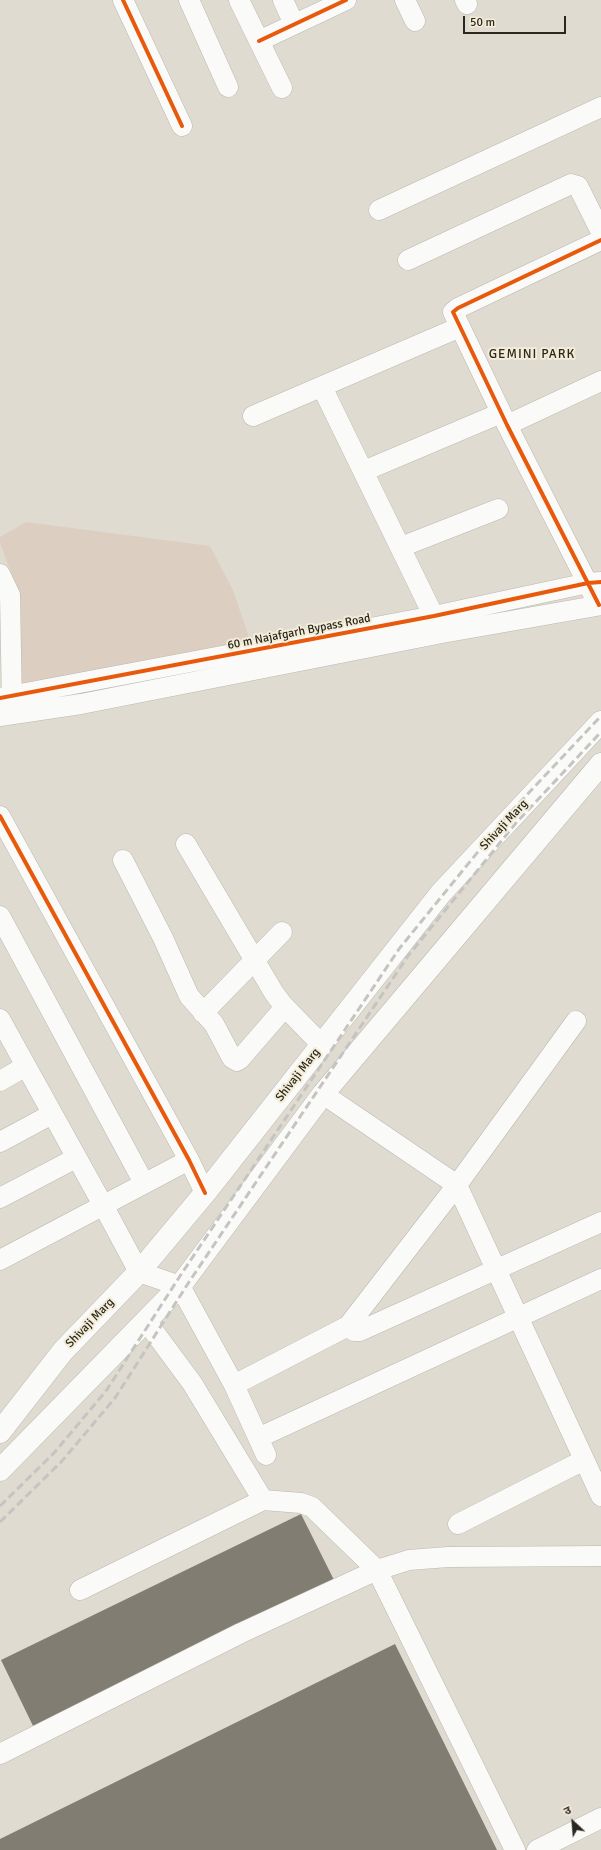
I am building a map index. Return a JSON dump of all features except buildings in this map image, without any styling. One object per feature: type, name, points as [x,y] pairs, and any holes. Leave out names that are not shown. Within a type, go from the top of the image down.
[{"type":"main road","name":"Shivaji Marg","points":[[0,1431],[63,1351],[139,1272],[205,1193],[441,893],[601,722]]},
{"type":"main road","points":[[0,1470],[180,1286],[323,1094],[601,764]]},
{"type":"street","points":[[123,0],[182,126]]},
{"type":"street","points":[[189,0],[228,86]]},
{"type":"street","points":[[239,0],[282,88]]},
{"type":"street","points":[[283,0],[294,24]]},
{"type":"street","points":[[259,41],[346,0]]},
{"type":"street","points":[[405,0],[414,21]]},
{"type":"street","points":[[379,210],[601,107]]},
{"type":"street","points":[[408,260],[571,184],[578,186],[601,232]]},
{"type":"street","points":[[438,624],[600,605],[594,583],[504,419],[453,312],[458,308],[601,240]]},
{"type":"street","points":[[253,416],[460,327]]},
{"type":"street","points":[[364,471],[601,381]]},
{"type":"street","points":[[322,387],[438,624]]},
{"type":"street","points":[[401,547],[498,509]]},
{"type":"street","points":[[0,574],[10,595],[6,706],[81,704],[438,624],[594,583]]},
{"type":"street","points":[[0,816],[189,1160],[205,1193]]},
{"type":"street","points":[[186,844],[274,993],[285,1007],[322,1044]]},
{"type":"street","points":[[124,860],[163,938],[189,996],[218,1030],[232,1058],[237,1061],[285,1007]]},
{"type":"street","points":[[0,916],[144,1183]]},
{"type":"street","points":[[203,1013],[255,962],[282,932]]},
{"type":"street","points":[[0,1019],[139,1272],[180,1286],[234,1385],[262,1446],[518,1318],[601,1279]]},
{"type":"street","points":[[354,1328],[576,1021]]},
{"type":"street","points":[[0,1081],[26,1066]]},
{"type":"street","points":[[323,1094],[457,1185],[601,1496]]},
{"type":"street","points":[[0,1142],[52,1114]]},
{"type":"street","points":[[0,1198],[76,1158]]},
{"type":"street","points":[[0,1260],[189,1160]]},
{"type":"street","points":[[234,1385],[354,1328],[496,1270],[601,1222]]},
{"type":"street","points":[[146,1320],[192,1384],[263,1500]]},
{"type":"street","points":[[458,1524],[584,1460]]},
{"type":"street","points":[[80,1590],[263,1500],[301,1502],[312,1507],[377,1570],[515,1850]]},
{"type":"street","points":[[0,1754],[240,1633],[377,1570],[409,1560],[448,1556],[601,1556]]},
{"type":"street","points":[[537,1850],[601,1818]]},
{"type":"shaded area","points":[[26,522],[210,546],[233,590],[251,643],[18,688],[21,600],[0,543],[0,537]]},
{"type":"railway","points":[[0,1506],[54,1453],[106,1391],[180,1276],[399,949],[507,816],[601,716]]},
{"type":"railway","points":[[0,1522],[62,1461],[115,1398],[189,1282],[408,956],[516,823],[601,732]]},
{"type":"cycle path","points":[[123,0],[182,126]]},
{"type":"cycle path","points":[[259,41],[346,0]]},
{"type":"cycle path","points":[[599,605],[507,425],[453,312],[458,308],[601,240]]},
{"type":"cycle path","name":"60 m Najafgarh Bypass Road","points":[[0,698],[434,616],[588,583],[601,582]]},
{"type":"cycle path","points":[[0,816],[189,1160],[205,1193]]},
{"type":"district","name":"GEMINI PARK","points":[[532,355]]}]
